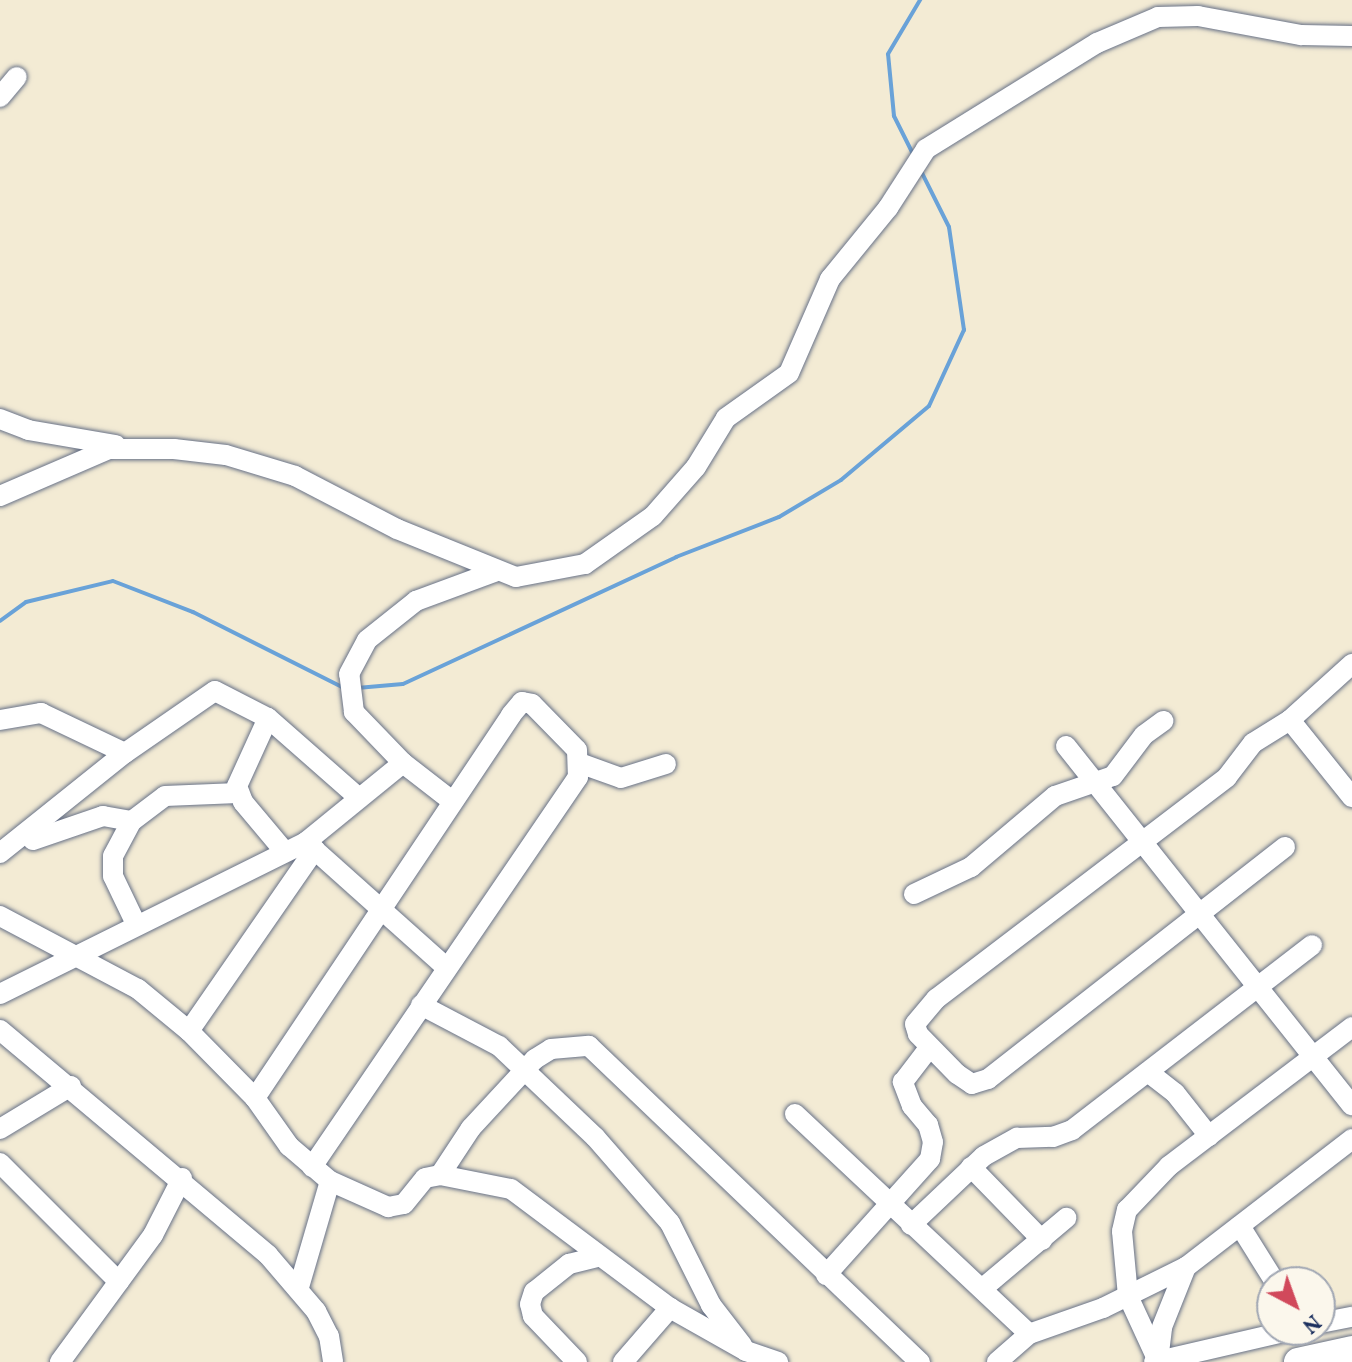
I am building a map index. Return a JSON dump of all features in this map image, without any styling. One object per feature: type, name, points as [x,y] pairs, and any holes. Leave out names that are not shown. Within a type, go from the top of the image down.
[{"type":"highway","points":[[1298,1362],[1352,1350]]},
{"type":"street","points":[[0,419],[28,430],[128,447],[226,455],[259,464],[497,571],[533,576],[585,564],[653,516],[696,467],[726,418],[798,361],[830,279],[888,208],[916,159],[1033,80],[1127,27],[1158,17],[1198,16],[1301,35],[1352,36]]},
{"type":"street","points":[[0,97],[17,77]]},
{"type":"street","points":[[0,496],[92,454],[128,447]]},
{"type":"street","points":[[452,801],[403,763],[354,712],[349,674],[357,655],[385,623],[416,601],[497,571]]},
{"type":"street","points":[[1285,847],[980,1083],[957,1074],[929,1048],[915,1024],[921,1013],[966,973],[1227,777],[1253,743],[1290,720],[1352,664]]},
{"type":"street","points":[[0,854],[125,753],[215,691],[268,718],[358,797]]},
{"type":"street","points":[[255,1098],[452,801],[522,702],[532,704],[565,735],[582,764],[621,778],[666,764]]},
{"type":"street","points":[[0,720],[41,713],[125,753]]},
{"type":"street","points":[[268,718],[239,777],[238,793],[285,852]]},
{"type":"street","points":[[1290,720],[1352,797]]},
{"type":"street","points":[[914,894],[971,867],[1038,807],[1074,787],[1113,776],[1144,735],[1163,721]]},
{"type":"street","points":[[1066,746],[1141,844],[1352,1105]]},
{"type":"street","points":[[189,1031],[311,846],[358,797],[403,763]]},
{"type":"street","points":[[312,1167],[446,967],[568,794],[582,764]]},
{"type":"street","points":[[136,924],[113,876],[113,856],[132,821],[165,796],[238,793]]},
{"type":"street","points":[[0,854],[66,824],[103,816],[132,821]]},
{"type":"street","points":[[0,994],[73,954],[285,852],[311,846]]},
{"type":"street","points":[[311,846],[446,967]]},
{"type":"street","points":[[0,916],[138,989],[189,1031],[255,1098],[312,1167],[330,1181],[378,1205],[397,1207],[425,1178],[440,1175],[511,1189],[670,1308],[746,1351],[778,1362]]},
{"type":"street","points":[[911,1225],[971,1167],[1017,1138],[1064,1135],[1312,945]]},
{"type":"street","points":[[421,1005],[499,1046],[521,1072],[595,1137],[670,1223],[711,1305],[746,1351]]},
{"type":"street","points":[[1156,1361],[1128,1296],[1122,1231],[1127,1210],[1139,1192],[1352,1027]]},
{"type":"street","points":[[0,1030],[182,1178],[299,1287],[329,1336],[333,1362]]},
{"type":"street","points":[[440,1175],[471,1128],[521,1072],[551,1049],[589,1046],[607,1058],[826,1275],[920,1362]]},
{"type":"street","points":[[826,1275],[892,1206],[932,1151],[928,1125],[912,1106],[903,1082],[929,1048]]},
{"type":"street","points":[[1148,1072],[1175,1093],[1209,1136]]},
{"type":"street","points":[[0,1129],[71,1086]]},
{"type":"street","points":[[795,1114],[1029,1334]]},
{"type":"street","points":[[997,1362],[1029,1334],[1128,1296],[1186,1267],[1352,1139]]},
{"type":"street","points":[[0,1163],[119,1282]]},
{"type":"street","points":[[971,1167],[1042,1240]]},
{"type":"street","points":[[60,1362],[153,1235],[182,1178]]},
{"type":"street","points":[[299,1287],[330,1181]]},
{"type":"street","points":[[983,1288],[1066,1218]]},
{"type":"street","points":[[1240,1226],[1265,1266]]},
{"type":"street","points":[[577,1362],[533,1316],[530,1304],[534,1292],[569,1264],[598,1257]]},
{"type":"street","points":[[1156,1361],[1162,1327],[1186,1267]]},
{"type":"street","points":[[623,1362],[670,1308]]},
{"type":"street","points":[[1156,1361],[1256,1338]]},
{"type":"waterway","points":[[914,156],[894,116],[888,54],[920,0]]},
{"type":"waterway","points":[[357,688],[403,684],[676,557],[779,517],[841,480],[929,406],[964,330],[949,227],[921,171]]},
{"type":"waterway","points":[[0,621],[26,602],[113,581],[193,612],[344,688]]}]
